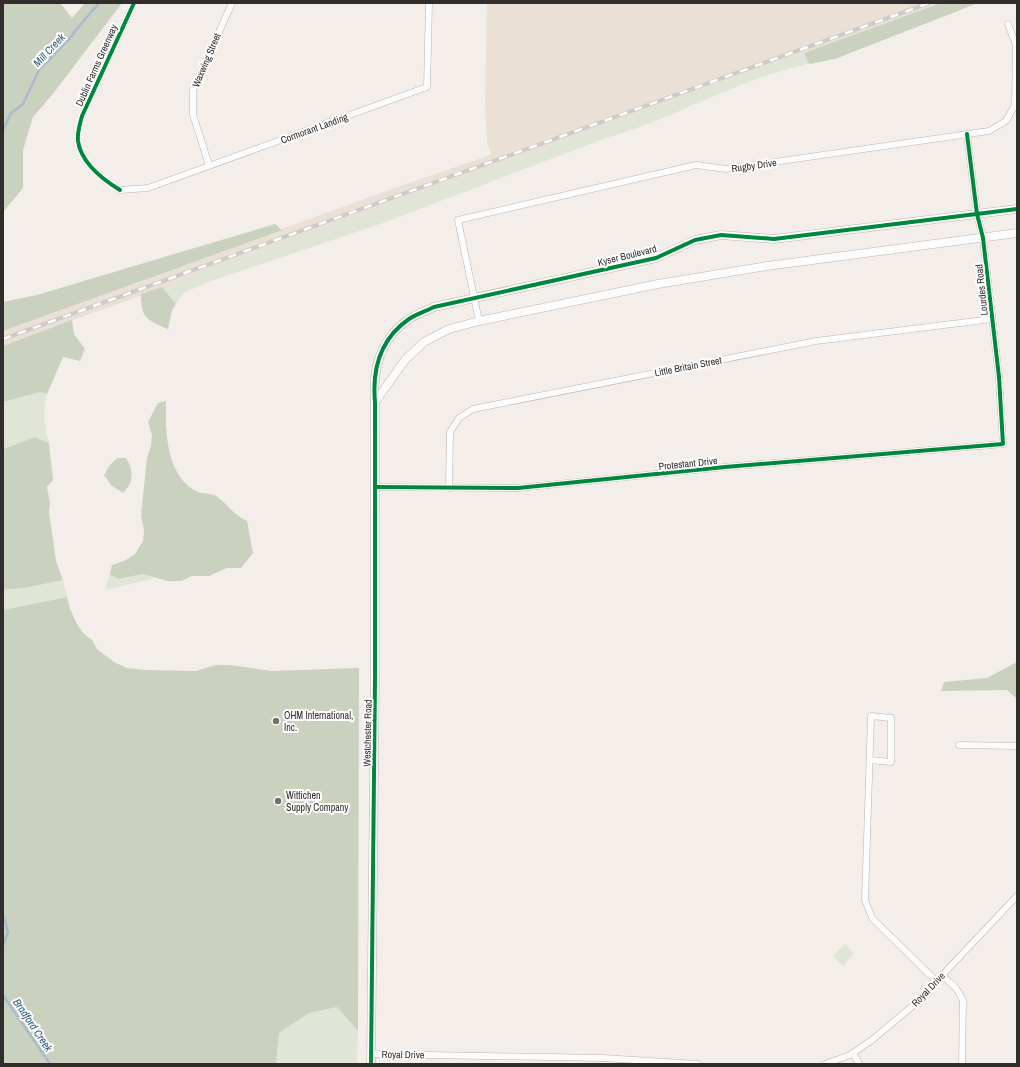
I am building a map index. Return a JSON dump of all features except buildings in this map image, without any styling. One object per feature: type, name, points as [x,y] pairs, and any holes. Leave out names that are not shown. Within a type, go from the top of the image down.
[{"type":"street","name":"Waxwing Street","points":[[209,165],[193,115],[193,90],[232,3]]},
{"type":"street","name":"Cormorant Landing","points":[[120,190],[148,188],[427,88],[430,3]]},
{"type":"street","name":"Rugby Drive","points":[[479,321],[458,220],[696,165],[726,169],[989,131],[1006,121],[1015,105],[1016,45],[1008,24]]},
{"type":"street","name":"Lourdes Road","points":[[967,134],[977,214],[983,238],[999,377],[1002,444]]},
{"type":"street","name":"Kyser Boulevard","points":[[375,402],[373,382],[377,360],[392,334],[409,319],[434,307],[656,258],[701,238],[721,235],[774,239],[1017,209]]},
{"type":"street","points":[[375,402],[405,360],[424,342],[449,329],[479,321],[658,284],[767,266],[1017,233]]},
{"type":"street","name":"Little Britain Street","points":[[449,488],[450,432],[459,418],[473,409],[816,340],[992,319]]},
{"type":"street","name":"Westchester Road","points":[[371,1064],[375,679],[375,402]]},
{"type":"street","name":"Protestant Drive","points":[[375,487],[518,488],[725,467],[1002,444]]},
{"type":"street","points":[[870,760],[891,762],[891,718],[871,716],[866,900],[872,918],[936,981]]},
{"type":"street","points":[[959,745],[1017,746]]},
{"type":"street","name":"Royal Drive","points":[[825,1064],[853,1053],[872,1040],[903,1014],[1017,896]]},
{"type":"street","points":[[942,975],[956,988],[963,1000],[962,1064]]},
{"type":"street","points":[[853,1053],[859,1064]]},
{"type":"street","name":"Royal Drive","points":[[371,1054],[698,1064]]},
{"type":"shaded area","points":[[487,3],[941,3],[3,346],[3,331],[397,187],[491,155],[487,142],[485,102]]},
{"type":"shaded area","points":[[804,53],[809,64],[757,79],[657,121],[606,138],[383,223],[208,282],[184,293],[176,304],[162,287]]},
{"type":"shaded area","points":[[40,392],[47,394],[45,400],[45,418],[49,443],[35,437],[3,449],[3,402]]},
{"type":"shaded area","points":[[110,574],[118,579],[143,574],[155,578],[105,590]]},
{"type":"shaded area","points":[[63,580],[67,597],[3,610],[3,590],[25,588]]},
{"type":"shaded area","points":[[845,944],[854,953],[843,966],[833,956]]},
{"type":"shaded area","points":[[337,1007],[358,1031],[357,1064],[276,1064],[279,1033],[309,1013]]},
{"type":"green space","points":[[3,3],[60,3],[72,18],[85,3],[122,3],[52,95],[33,117],[23,150],[23,188],[3,212]]},
{"type":"green space","points":[[941,3],[978,3],[835,59],[809,64],[804,53]]},
{"type":"green space","points":[[275,224],[282,230],[3,331],[3,302],[37,295]]},
{"type":"green space","points":[[162,287],[176,304],[172,310],[168,329],[150,321],[147,318],[142,309],[141,302],[141,294]]},
{"type":"green space","points":[[72,320],[74,334],[85,349],[80,361],[63,357],[47,394],[40,392],[3,402],[3,346]]},
{"type":"green space","points":[[166,401],[167,439],[174,465],[179,476],[187,485],[198,492],[216,496],[247,521],[253,553],[241,568],[227,568],[209,576],[192,576],[182,581],[167,581],[143,574],[118,579],[110,574],[112,565],[126,560],[135,554],[143,541],[144,530],[141,516],[147,458],[151,446],[152,435],[148,422],[158,403]]},
{"type":"green space","points":[[35,437],[49,443],[53,480],[47,487],[50,504],[49,512],[56,561],[63,580],[25,588],[3,590],[3,449]]},
{"type":"green space","points":[[117,458],[126,458],[129,463],[132,476],[127,489],[123,493],[111,485],[104,475],[110,465]]},
{"type":"green space","points":[[67,597],[70,609],[77,624],[84,634],[92,640],[97,649],[114,662],[127,668],[196,671],[216,665],[230,665],[271,671],[359,668],[358,1031],[337,1007],[309,1013],[279,1033],[276,1064],[3,1064],[3,610]]},
{"type":"green space","points":[[1017,662],[1017,699],[1007,690],[941,691],[944,682],[987,678]]},
{"type":"waterway","name":"Mill Creek","points":[[3,130],[11,113],[23,104],[39,70],[72,36],[99,3]]},
{"type":"waterway","name":"Bradford Creek","points":[[3,915],[8,932],[3,945]]},
{"type":"waterway","name":"Bradford Creek","points":[[3,995],[50,1064]]},
{"type":"railway","points":[[3,339],[929,3]]},
{"type":"cycle path","name":"Dublin Farms Greenway","points":[[120,190],[93,170],[80,149],[78,134],[82,116],[134,3]]},
{"type":"cycle path","points":[[375,487],[518,488],[725,467],[1003,444],[999,377],[983,238],[977,214],[967,134]]},
{"type":"cycle path","points":[[371,1064],[375,679],[374,390],[380,356],[391,336],[409,319],[434,307],[656,258],[695,240],[721,235],[774,239],[1017,209]]},
{"type":"place","name":"OHM International, Inc.","points":[[276,721]]},
{"type":"place","name":"Wittichen Supply Company","points":[[278,801]]}]
